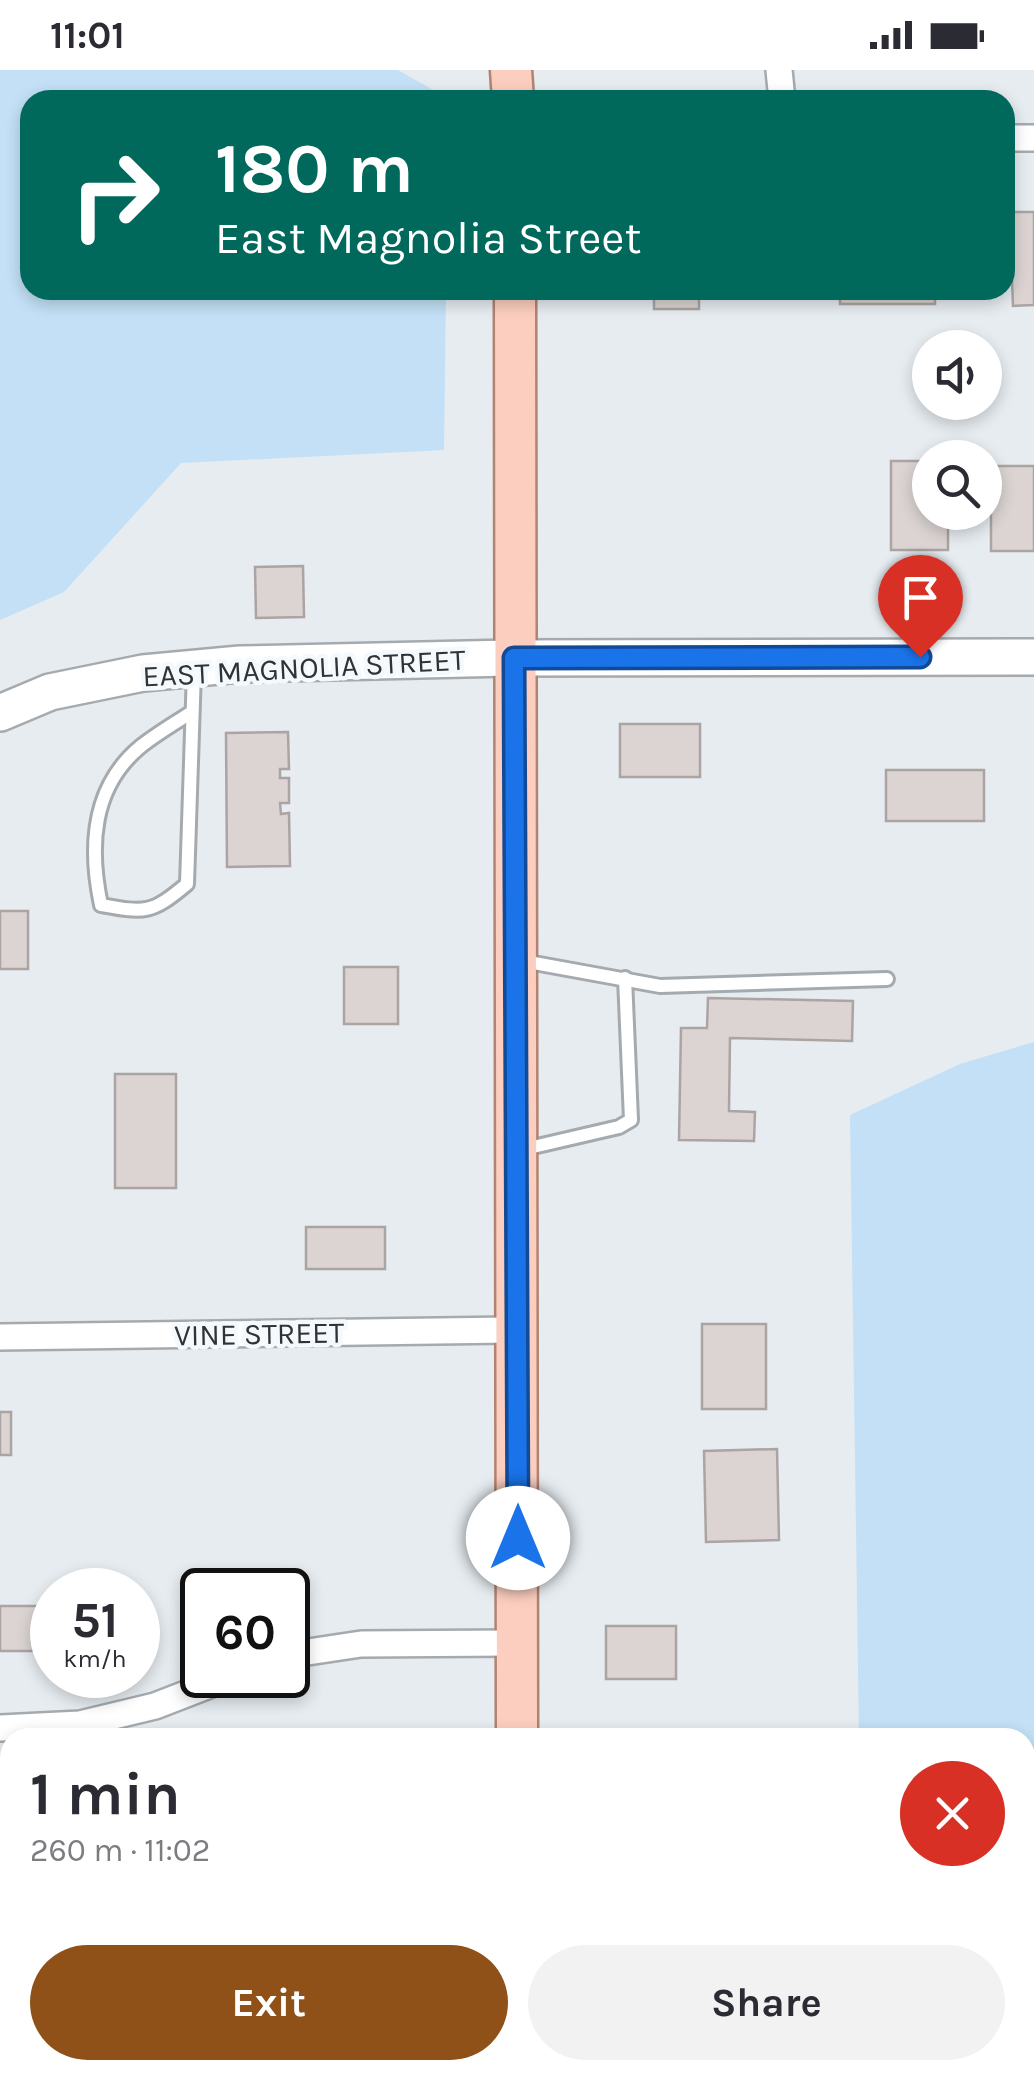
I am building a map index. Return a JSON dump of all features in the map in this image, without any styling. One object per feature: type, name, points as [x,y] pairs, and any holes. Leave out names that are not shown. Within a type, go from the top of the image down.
[{"type":"main road","points":[[515,300],[517,1728]]},
{"type":"street","name":"EAST MAGNOLIA STREET","points":[[0,713],[50,692],[143,673],[240,664],[514,658],[1034,657]]},
{"type":"street","name":"VINE STREET","points":[[0,1337],[518,1330]]},
{"type":"street","points":[[310,1651],[361,1644],[518,1643]]},
{"type":"street","points":[[0,1728],[80,1724],[180,1696]]},
{"type":"lane","points":[[192,712],[138,748],[112,782],[96,820],[93,868],[101,905],[142,912],[166,901],[187,884],[194,669]]},
{"type":"lane","points":[[516,960],[660,986],[888,979]]},
{"type":"lane","points":[[517,1150],[619,1127],[631,1120],[625,978]]},
{"type":"shaded area","points":[[0,70],[398,70],[433,90],[20,90],[20,300],[446,300],[444,450],[181,463],[64,592],[0,620]]},
{"type":"shaded area","points":[[1034,1042],[1034,1728],[859,1728],[850,1115],[960,1064]]},
{"type":"building","points":[[1015,212],[1034,212],[1034,305],[1013,306]]},
{"type":"building","points":[[654,300],[699,300],[699,309],[654,309]]},
{"type":"building","points":[[840,300],[935,300],[935,304],[840,304]]},
{"type":"building","points":[[891,461],[912,461],[912,530],[948,530],[948,550],[891,550]]},
{"type":"building","points":[[1002,466],[1034,466],[1034,551],[991,551],[991,530],[1002,530]]},
{"type":"building","points":[[303,566],[304,617],[256,618],[255,567]]},
{"type":"building","points":[[620,724],[700,724],[700,777],[620,777]]},
{"type":"building","points":[[288,732],[289,769],[280,769],[280,778],[289,778],[289,803],[280,803],[281,814],[289,813],[290,866],[227,867],[226,733]]},
{"type":"building","points":[[886,770],[984,770],[984,821],[886,821]]},
{"type":"building","points":[[0,911],[28,911],[28,969],[0,969]]},
{"type":"building","points":[[344,967],[398,967],[398,1024],[344,1024]]},
{"type":"building","points":[[708,998],[853,1001],[852,1041],[730,1038],[729,1111],[755,1112],[754,1141],[679,1140],[681,1028],[707,1028]]},
{"type":"building","points":[[115,1074],[176,1074],[176,1188],[115,1188]]},
{"type":"building","points":[[306,1227],[385,1227],[385,1269],[306,1269]]},
{"type":"building","points":[[702,1324],[766,1324],[766,1409],[702,1409]]},
{"type":"building","points":[[0,1412],[11,1412],[11,1455],[0,1455]]},
{"type":"building","points":[[777,1449],[779,1540],[706,1542],[704,1451]]},
{"type":"building","points":[[0,1606],[30,1606],[30,1651],[0,1651]]},
{"type":"building","points":[[606,1626],[676,1626],[676,1679],[606,1679]]},
{"type":"route","points":[[518,1538],[514,658],[920,657]]}]
